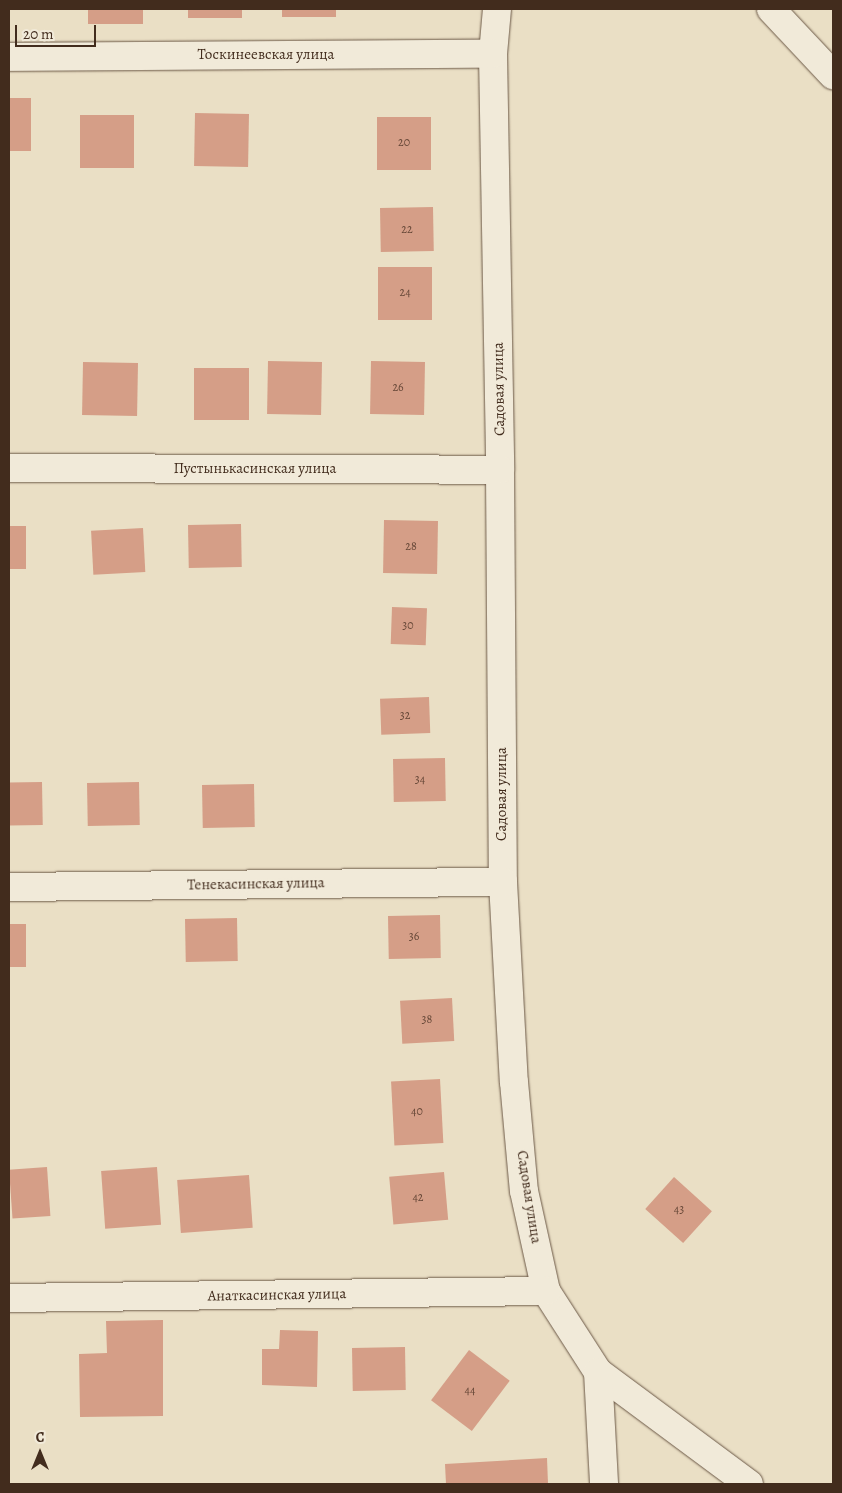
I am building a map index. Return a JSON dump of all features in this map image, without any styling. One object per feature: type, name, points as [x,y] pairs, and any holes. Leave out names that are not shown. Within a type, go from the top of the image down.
[{"type":"street","name":"Садовая улица","points":[[497,9],[493,54],[500,470],[503,882],[514,1082],[524,1191],[546,1292],[598,1372],[749,1484]]},
{"type":"street","points":[[770,9],[833,75]]},
{"type":"street","name":"Тоскинеевская улица","points":[[9,57],[493,54]]},
{"type":"street","name":"Пустынькасинская улица","points":[[9,468],[500,470]]},
{"type":"street","name":"Тенекасинская улица","points":[[9,887],[503,882]]},
{"type":"street","name":"Анаткасинская улица","points":[[9,1298],[546,1292]]},
{"type":"street","points":[[598,1372],[604,1484]]},
{"type":"building","points":[[88,9],[143,9],[143,24],[88,24]]},
{"type":"building","points":[[188,9],[242,9],[242,18],[188,18]]},
{"type":"building","points":[[282,9],[336,9],[336,17],[282,17]]},
{"type":"building","points":[[9,98],[31,98],[31,151],[9,151]]},
{"type":"building","points":[[195,113],[249,114],[248,167],[194,166]]},
{"type":"building","points":[[80,115],[134,115],[134,168],[80,168]]},
{"type":"building","points":[[377,117],[431,117],[431,170],[377,170]]},
{"type":"building","points":[[433,207],[434,251],[381,252],[380,208]]},
{"type":"building","points":[[378,267],[432,267],[432,320],[378,320]]},
{"type":"building","points":[[268,361],[322,362],[321,415],[267,414]]},
{"type":"building","points":[[371,361],[425,362],[424,415],[370,414]]},
{"type":"building","points":[[83,362],[138,363],[137,416],[82,415]]},
{"type":"building","points":[[194,368],[249,368],[249,420],[194,420]]},
{"type":"building","points":[[384,520],[438,521],[437,574],[383,573]]},
{"type":"building","points":[[241,524],[242,567],[189,568],[188,525]]},
{"type":"building","points":[[9,526],[26,526],[26,569],[9,569]]},
{"type":"building","points":[[143,528],[145,572],[93,575],[91,531]]},
{"type":"building","points":[[392,607],[427,608],[426,645],[391,644]]},
{"type":"building","points":[[429,697],[430,733],[381,735],[380,699]]},
{"type":"building","points":[[445,758],[446,801],[394,802],[393,759]]},
{"type":"building","points":[[42,782],[43,825],[10,826],[9,783]]},
{"type":"building","points":[[139,782],[140,825],[88,826],[87,783]]},
{"type":"building","points":[[254,784],[255,827],[203,828],[202,785]]},
{"type":"building","points":[[440,915],[441,958],[389,959],[388,916]]},
{"type":"building","points":[[237,918],[238,961],[186,962],[185,919]]},
{"type":"building","points":[[9,924],[26,924],[26,967],[9,967]]},
{"type":"building","points":[[452,998],[454,1041],[402,1044],[400,1001]]},
{"type":"building","points":[[440,1079],[443,1143],[394,1145],[391,1082]]},
{"type":"building","points":[[47,1167],[50,1216],[13,1219],[9,1170]]},
{"type":"building","points":[[157,1167],[161,1225],[105,1229],[101,1171]]},
{"type":"building","points":[[444,1172],[448,1220],[393,1225],[389,1177]]},
{"type":"building","points":[[249,1175],[253,1228],[181,1233],[177,1180]]},
{"type":"building","points":[[674,1177],[712,1211],[683,1243],[645,1209]]},
{"type":"building","points":[[163,1320],[163,1416],[80,1417],[79,1354],[107,1353],[106,1321]]},
{"type":"building","points":[[280,1330],[318,1331],[317,1387],[262,1385],[262,1349],[279,1349]]},
{"type":"building","points":[[405,1347],[406,1390],[353,1391],[352,1348]]},
{"type":"building","points":[[469,1350],[510,1381],[472,1431],[431,1400]]},
{"type":"building","points":[[547,1458],[548,1484],[446,1484],[445,1464]]}]
